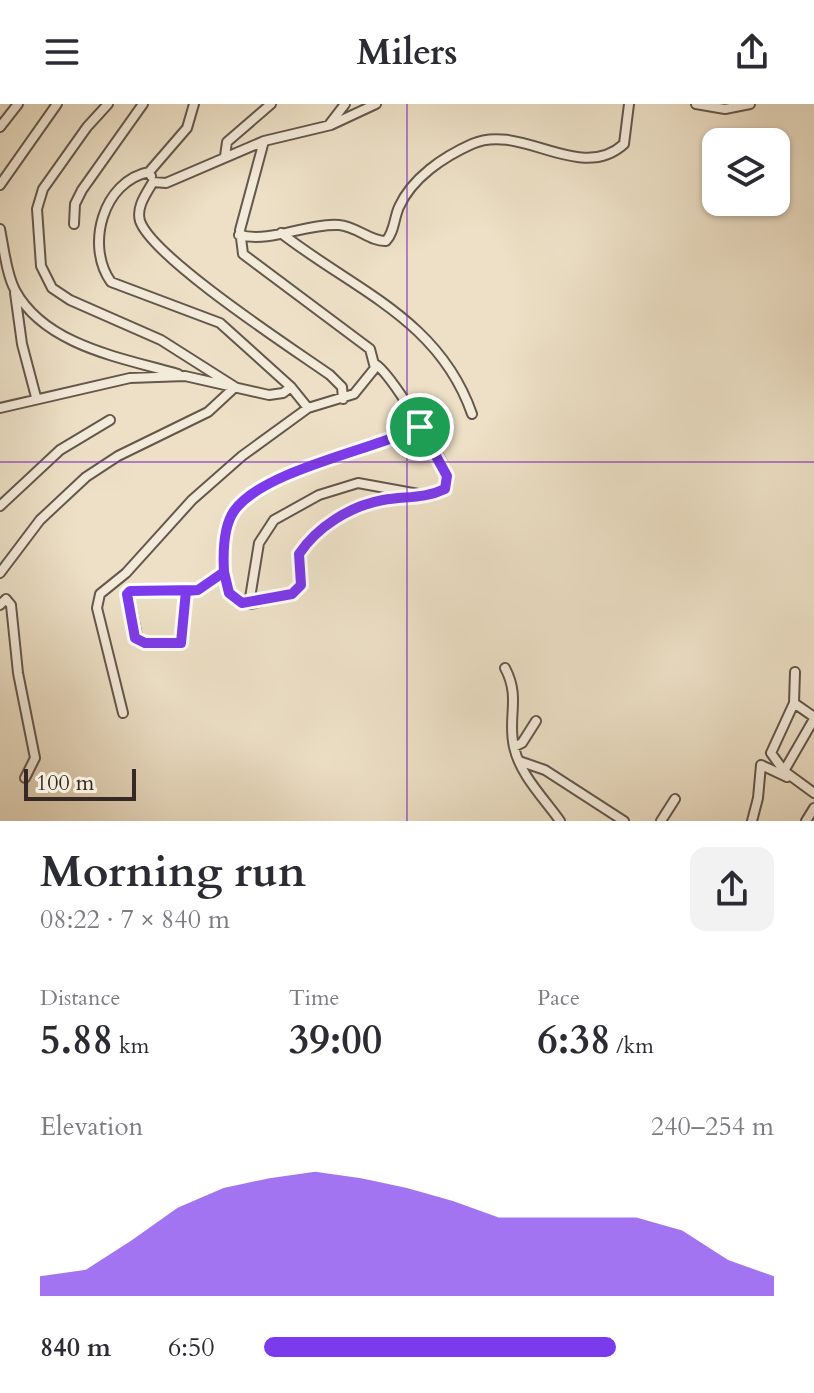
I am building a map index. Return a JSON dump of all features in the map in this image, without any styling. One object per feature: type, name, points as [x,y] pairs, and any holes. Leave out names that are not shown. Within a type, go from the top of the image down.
[{"type":"street","points":[[0,127],[18,104]]},
{"type":"street","points":[[0,185],[57,104]]},
{"type":"street","points":[[108,104],[87,127],[43,189],[37,209],[41,266],[52,288],[70,300],[161,340],[235,387]]},
{"type":"street","points":[[74,224],[75,204],[82,190],[143,104]]},
{"type":"street","points":[[194,104],[187,128],[151,177],[139,212],[141,223],[150,236],[216,294],[330,375],[342,387],[343,399]]},
{"type":"street","points":[[225,156],[227,142],[271,104]]},
{"type":"street","points":[[329,125],[345,104]]},
{"type":"street","points":[[308,408],[291,387],[220,323],[111,282],[103,272],[98,237],[101,219],[121,186],[130,178],[151,177],[166,183],[264,141],[329,125],[376,104]]},
{"type":"street","points":[[239,235],[260,237],[341,225],[361,230],[378,241],[386,241],[412,187],[459,150],[494,138],[582,158],[604,157],[624,144],[629,104]]},
{"type":"street","points":[[696,104],[725,109],[750,104]]},
{"type":"street","points":[[264,141],[239,235],[245,258],[370,349],[375,364],[389,374],[420,427],[448,479],[445,489],[429,496],[372,502],[333,521],[317,533],[299,554],[301,583],[297,592],[249,604],[232,596],[224,572],[229,521],[246,501],[321,461],[376,446],[420,427]]},
{"type":"street","points":[[0,229],[14,288],[22,344],[36,397]]},
{"type":"street","points":[[281,233],[315,259],[365,288],[411,324],[453,370],[472,414]]},
{"type":"street","points":[[14,288],[32,314],[87,348],[185,376],[269,395],[283,393],[291,387]]},
{"type":"street","points":[[123,713],[97,608],[100,594],[126,573],[192,500],[242,456],[308,408],[343,399],[367,382],[375,364]]},
{"type":"street","points":[[0,408],[36,397],[130,378],[185,376]]},
{"type":"street","points":[[0,573],[40,520],[86,477],[118,456],[198,418],[235,387]]},
{"type":"street","points":[[0,506],[60,450],[110,420]]},
{"type":"street","points":[[249,604],[261,537],[274,520],[293,509],[358,483],[429,496]]},
{"type":"street","points":[[186,591],[181,643],[138,641],[128,592],[198,590],[224,572]]},
{"type":"street","points":[[0,605],[6,599],[11,605],[18,673],[35,758],[25,778]]},
{"type":"street","points":[[505,668],[514,685],[514,747],[518,761],[560,821]]},
{"type":"street","points":[[795,672],[794,703],[771,753],[784,771],[814,793]]},
{"type":"street","points":[[784,771],[814,718],[794,703]]},
{"type":"street","points":[[514,747],[522,743],[536,721]]},
{"type":"street","points":[[518,761],[545,770],[620,820]]},
{"type":"street","points":[[752,821],[761,765],[795,779]]},
{"type":"street","points":[[661,821],[675,799]]},
{"type":"street","points":[[806,821],[814,808]]},
{"type":"route","points":[[420,427],[376,446],[321,461],[284,477],[246,501],[236,509],[229,521],[224,572],[207,586],[186,591],[183,639],[180,645],[145,643],[135,638],[127,594],[130,591],[169,593],[198,590],[207,586],[224,572],[229,593],[242,603],[251,604],[292,594],[301,585],[299,554],[324,526],[372,502],[410,500],[445,489],[447,476],[420,427]]}]
